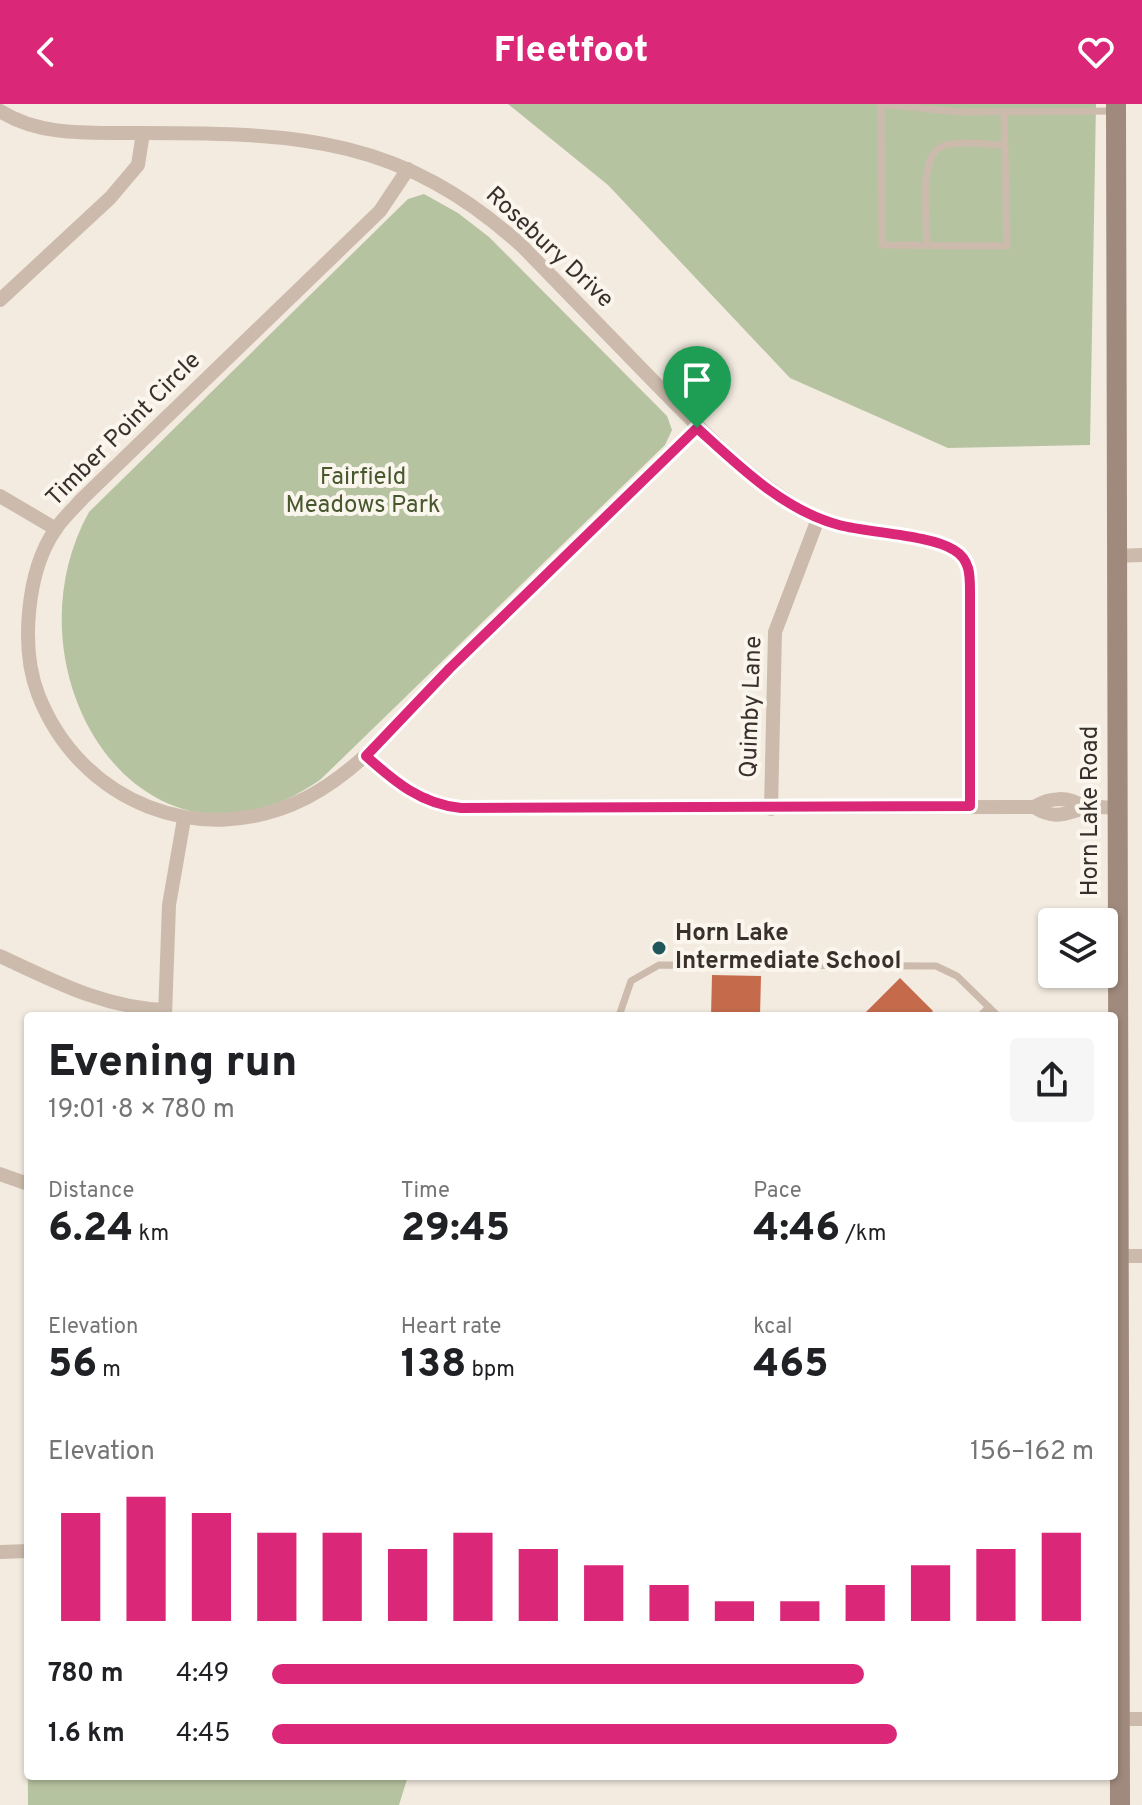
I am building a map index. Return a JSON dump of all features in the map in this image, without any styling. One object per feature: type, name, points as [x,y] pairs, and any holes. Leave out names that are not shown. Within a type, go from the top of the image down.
[{"type":"main road","name":"Horn Lake Road","points":[[1116,107],[1117,1012]]},
{"type":"main road","name":"Horn Lake Road","points":[[1118,1748],[1120,1805]]},
{"type":"street","name":"Rosebury Drive","points":[[0,111],[62,132],[289,136],[356,149],[449,188],[497,223],[737,465],[818,519],[936,542],[958,553],[969,573],[970,806]]},
{"type":"street","points":[[0,300],[120,187],[138,165],[143,133]]},
{"type":"street","name":"Timber Point Circle","points":[[408,169],[380,211],[83,498],[56,529],[36,580],[28,622],[32,667],[46,715],[79,762],[111,789],[134,802],[184,819],[233,819],[274,811],[327,786],[366,756],[450,668],[697,428]]},
{"type":"street","points":[[0,496],[56,529]]},
{"type":"street","name":"Quimby Lane","points":[[771,809],[775,632],[818,519]]},
{"type":"street","points":[[1117,556],[1142,555]]},
{"type":"street","points":[[366,756],[409,791],[442,806],[492,810],[970,806],[1034,807],[1045,814],[1073,814],[1084,807],[1117,808]]},
{"type":"street","points":[[165,1012],[169,905],[184,819]]},
{"type":"street","points":[[0,956],[104,1001],[158,1012]]},
{"type":"street","points":[[0,1174],[24,1183]]},
{"type":"street","points":[[1118,1259],[1142,1256]]},
{"type":"street","points":[[0,1552],[24,1551]]},
{"type":"street","points":[[1118,1719],[1142,1719]]},
{"type":"lane","points":[[1004,111],[1007,246],[882,245],[880,105],[1004,111],[1015,108],[1116,107]]},
{"type":"lane","points":[[927,245],[926,166],[932,153],[944,146],[1005,145]]},
{"type":"lane","points":[[620,1012],[631,981],[659,965],[925,965],[957,976],[994,1012]]},
{"type":"lane","points":[[984,1012],[989,1007]]},
{"type":"green space","points":[[508,104],[1096,104],[1090,445],[948,448],[790,378],[608,185]]},
{"type":"green space","name":"Fairfield Meadows Park","points":[[424,194],[458,213],[489,237],[667,416],[672,430],[665,445],[320,780],[255,810],[196,812],[145,791],[104,752],[76,699],[63,639],[66,574],[89,512],[408,199]]},
{"type":"green space","points":[[28,1780],[407,1780],[399,1805],[28,1805]]},
{"type":"building","points":[[712,975],[761,976],[760,1012],[711,1012]]},
{"type":"building","points":[[900,978],[933,1011],[932,1012],[866,1012]]},
{"type":"place","name":"Horn Lake Intermediate School","points":[[659,948]]},
{"type":"route","points":[[697,428],[770,490],[818,519],[871,532],[936,542],[955,550],[967,563],[970,594],[970,806],[922,809],[461,808],[442,806],[423,799],[390,778],[366,756],[450,668],[697,428]]}]
